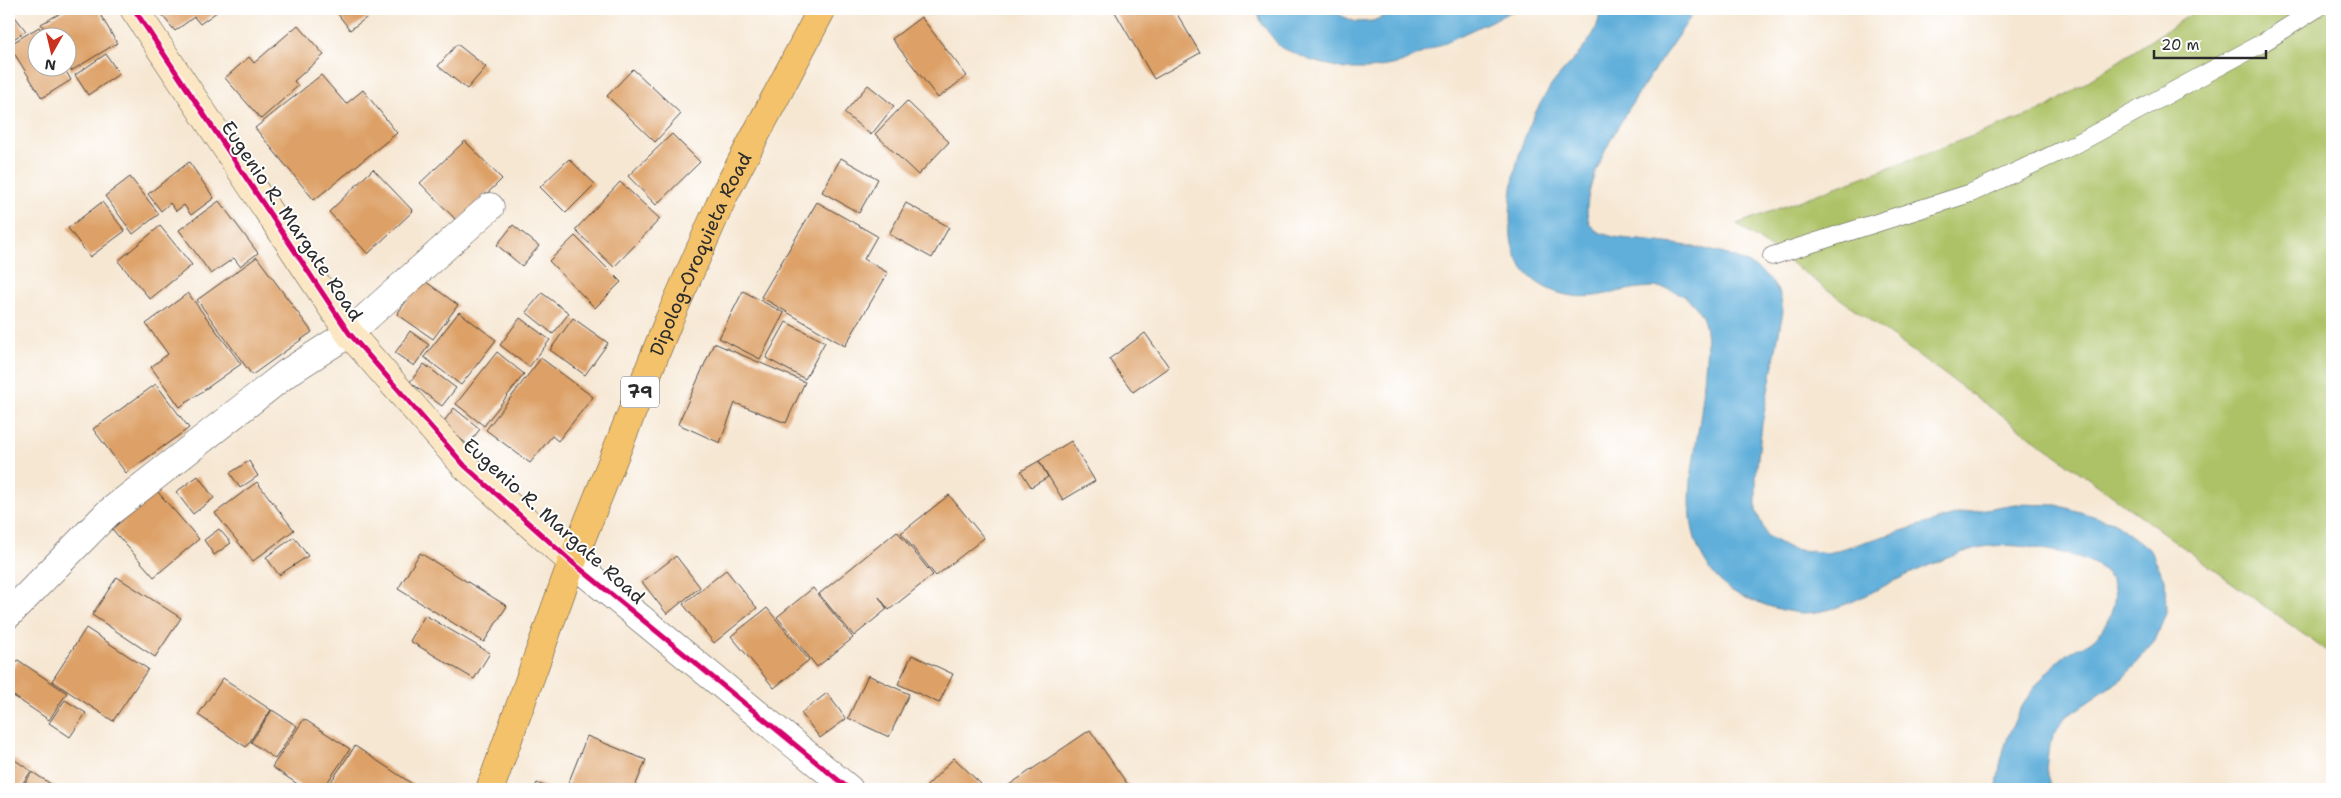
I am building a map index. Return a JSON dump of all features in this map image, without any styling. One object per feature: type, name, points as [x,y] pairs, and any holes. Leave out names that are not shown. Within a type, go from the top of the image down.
[{"type":"main road","name":"Dipolog-Oroquieta Road","points":[[490,789],[572,562],[668,322],[724,195],[822,9]]},
{"type":"street","name":"Eugenio R. Margate Road","points":[[134,9],[348,333],[464,466],[572,562],[849,789]]},
{"type":"street","points":[[9,614],[108,514],[287,373],[348,333],[490,207]]},
{"type":"lane","points":[[1772,256],[1971,192],[2076,144],[2264,42],[2316,9]]},
{"type":"green space","points":[[2199,9],[2332,9],[2332,655],[1737,224],[2045,109]]},
{"type":"water","points":[[1256,9],[1334,9],[1342,16],[1356,22],[1373,21],[1400,9],[1517,9],[1401,63],[1371,69],[1345,69],[1312,61],[1280,47],[1262,24]]},
{"type":"water","points":[[1600,9],[1696,9],[1626,113],[1609,144],[1595,174],[1588,201],[1589,222],[1596,230],[1614,237],[1706,249],[1729,256],[1750,265],[1767,277],[1779,293],[1783,311],[1762,424],[1756,474],[1756,511],[1767,536],[1791,549],[1828,553],[1961,513],[2015,504],[2057,505],[2113,522],[2149,549],[2165,579],[2166,613],[2155,641],[2123,678],[2063,719],[2049,745],[2046,769],[2052,789],[1997,789],[2003,752],[2011,728],[2023,706],[2049,670],[2070,652],[2094,639],[2104,627],[2112,612],[2115,596],[2108,574],[2097,565],[2063,553],[2005,545],[1970,550],[1896,580],[1839,607],[1815,612],[1802,613],[1781,610],[1750,600],[1730,590],[1707,564],[1697,544],[1692,523],[1690,502],[1691,479],[1702,407],[1706,353],[1706,329],[1696,307],[1685,297],[1674,291],[1661,288],[1648,287],[1595,296],[1565,295],[1539,284],[1520,264],[1514,252],[1510,217],[1511,197],[1518,158],[1524,139],[1541,103],[1551,86],[1589,41],[1599,20]]},
{"type":"building","points":[[9,9],[26,31],[9,42]]},
{"type":"building","points":[[68,9],[97,9],[117,43],[78,67],[78,28],[44,28],[41,24]]},
{"type":"building","points":[[157,9],[221,9],[200,24],[194,17],[175,31]]},
{"type":"building","points":[[334,9],[378,9],[350,30]]},
{"type":"building","points":[[1121,9],[1174,9],[1200,53],[1154,79],[1115,12]]},
{"type":"building","points":[[921,17],[967,76],[938,98],[892,39]]},
{"type":"building","points":[[298,25],[324,55],[294,81],[298,86],[261,119],[225,78],[249,57],[254,63]]},
{"type":"building","points":[[28,34],[28,76],[9,45]]},
{"type":"building","points":[[457,44],[486,67],[467,89],[438,66]]},
{"type":"building","points":[[106,54],[119,74],[88,95],[77,78],[78,73]]},
{"type":"building","points":[[633,69],[681,114],[655,142],[607,96]]},
{"type":"building","points":[[321,75],[346,104],[363,90],[397,133],[314,200],[255,128]]},
{"type":"building","points":[[30,78],[70,78],[71,80],[42,98]]},
{"type":"building","points":[[868,85],[894,106],[871,135],[844,113]]},
{"type":"building","points":[[907,101],[949,142],[918,175],[875,134]]},
{"type":"building","points":[[672,134],[700,162],[656,205],[628,176]]},
{"type":"building","points":[[465,141],[502,179],[458,222],[420,183]]},
{"type":"building","points":[[841,158],[878,179],[859,213],[822,192]]},
{"type":"building","points":[[569,159],[595,184],[566,213],[540,187]]},
{"type":"building","points":[[189,162],[214,198],[191,215],[184,205],[176,211],[170,203],[161,211],[148,194]]},
{"type":"building","points":[[373,169],[413,211],[368,254],[329,212]]},
{"type":"building","points":[[130,177],[159,214],[133,234],[105,196]]},
{"type":"building","points":[[620,182],[660,219],[614,267],[575,230]]},
{"type":"building","points":[[219,201],[258,253],[240,266],[234,258],[211,274],[179,230]]},
{"type":"building","points":[[102,202],[125,231],[90,257],[68,228]]},
{"type":"building","points":[[817,202],[877,236],[864,259],[888,273],[845,346],[761,297]]},
{"type":"building","points":[[906,203],[949,227],[932,258],[889,234]]},
{"type":"building","points":[[513,225],[539,246],[522,266],[497,245]]},
{"type":"building","points":[[160,226],[192,265],[150,299],[118,261]]},
{"type":"building","points":[[575,236],[621,282],[595,308],[549,261]]},
{"type":"building","points":[[257,257],[312,332],[252,375],[197,300]]},
{"type":"building","points":[[422,279],[458,305],[433,339],[397,314]]},
{"type":"building","points":[[743,291],[784,313],[760,359],[719,338]]},
{"type":"building","points":[[188,293],[241,364],[180,407],[151,367],[168,354],[146,324]]},
{"type":"building","points":[[542,293],[569,313],[553,334],[526,312]]},
{"type":"building","points":[[459,312],[496,340],[461,385],[424,357]]},
{"type":"building","points":[[520,318],[550,340],[529,367],[500,345]]},
{"type":"building","points":[[573,318],[608,343],[585,375],[550,350]]},
{"type":"building","points":[[786,322],[825,342],[805,379],[766,358]]},
{"type":"building","points":[[410,331],[429,345],[414,366],[395,353]]},
{"type":"building","points":[[1145,333],[1169,367],[1133,392],[1109,359]]},
{"type":"building","points":[[714,343],[805,382],[786,423],[735,403],[720,443],[678,424]]},
{"type":"building","points":[[497,352],[524,374],[484,426],[456,404]]},
{"type":"building","points":[[541,358],[593,397],[558,441],[552,436],[530,463],[486,430]]},
{"type":"building","points":[[424,364],[456,388],[442,406],[410,382]]},
{"type":"building","points":[[156,384],[189,428],[126,473],[93,429]]},
{"type":"building","points":[[454,408],[480,429],[468,445],[442,424]]},
{"type":"building","points":[[1071,441],[1095,481],[1063,500],[1039,461]]},
{"type":"building","points":[[249,461],[258,476],[240,488],[230,473]]},
{"type":"building","points":[[1039,461],[1048,477],[1031,487],[1021,471]]},
{"type":"building","points":[[198,476],[214,498],[193,514],[176,492]]},
{"type":"building","points":[[257,482],[294,530],[253,561],[215,513]]},
{"type":"building","points":[[157,491],[199,539],[154,577],[112,529]]},
{"type":"building","points":[[949,495],[984,538],[936,576],[901,533]]},
{"type":"building","points":[[219,529],[231,543],[214,555],[204,540]]},
{"type":"building","points":[[897,531],[933,575],[889,610],[879,597],[887,609],[854,636],[819,594]]},
{"type":"building","points":[[294,537],[308,556],[279,575],[266,557]]},
{"type":"building","points":[[420,553],[507,606],[484,642],[398,589]]},
{"type":"building","points":[[676,556],[700,587],[667,614],[642,582]]},
{"type":"building","points":[[726,570],[757,608],[714,643],[683,604]]},
{"type":"building","points":[[117,577],[181,618],[155,657],[92,615]]},
{"type":"building","points":[[813,588],[853,638],[817,667],[777,617]]},
{"type":"building","points":[[767,608],[809,660],[774,688],[731,636]]},
{"type":"building","points":[[425,615],[490,653],[474,679],[410,641]]},
{"type":"building","points":[[86,628],[148,669],[113,721],[52,681]]},
{"type":"building","points":[[912,655],[953,674],[939,703],[898,684]]},
{"type":"building","points":[[18,660],[67,693],[49,720],[9,693],[9,674]]},
{"type":"building","points":[[868,675],[909,694],[889,737],[848,718]]},
{"type":"building","points":[[223,678],[271,710],[246,747],[198,715]]},
{"type":"building","points":[[827,693],[846,719],[820,738],[801,713]]},
{"type":"building","points":[[65,700],[86,713],[70,737],[49,723]]},
{"type":"building","points":[[272,710],[297,726],[275,759],[251,742]]},
{"type":"building","points":[[304,719],[350,749],[323,789],[305,789],[272,767]]},
{"type":"building","points":[[1090,730],[1130,788],[1003,789]]},
{"type":"building","points":[[587,736],[646,760],[634,789],[566,789]]},
{"type":"building","points":[[355,746],[420,789],[326,789]]},
{"type":"building","points":[[9,756],[31,771],[19,789],[9,789]]},
{"type":"building","points":[[954,758],[981,784],[976,789],[924,789]]},
{"type":"building","points":[[32,772],[59,789],[21,789]]},
{"type":"building","points":[[537,783],[551,789],[534,789]]},
{"type":"cycle path","points":[[134,9],[349,333],[465,466],[572,562],[849,789]]}]
